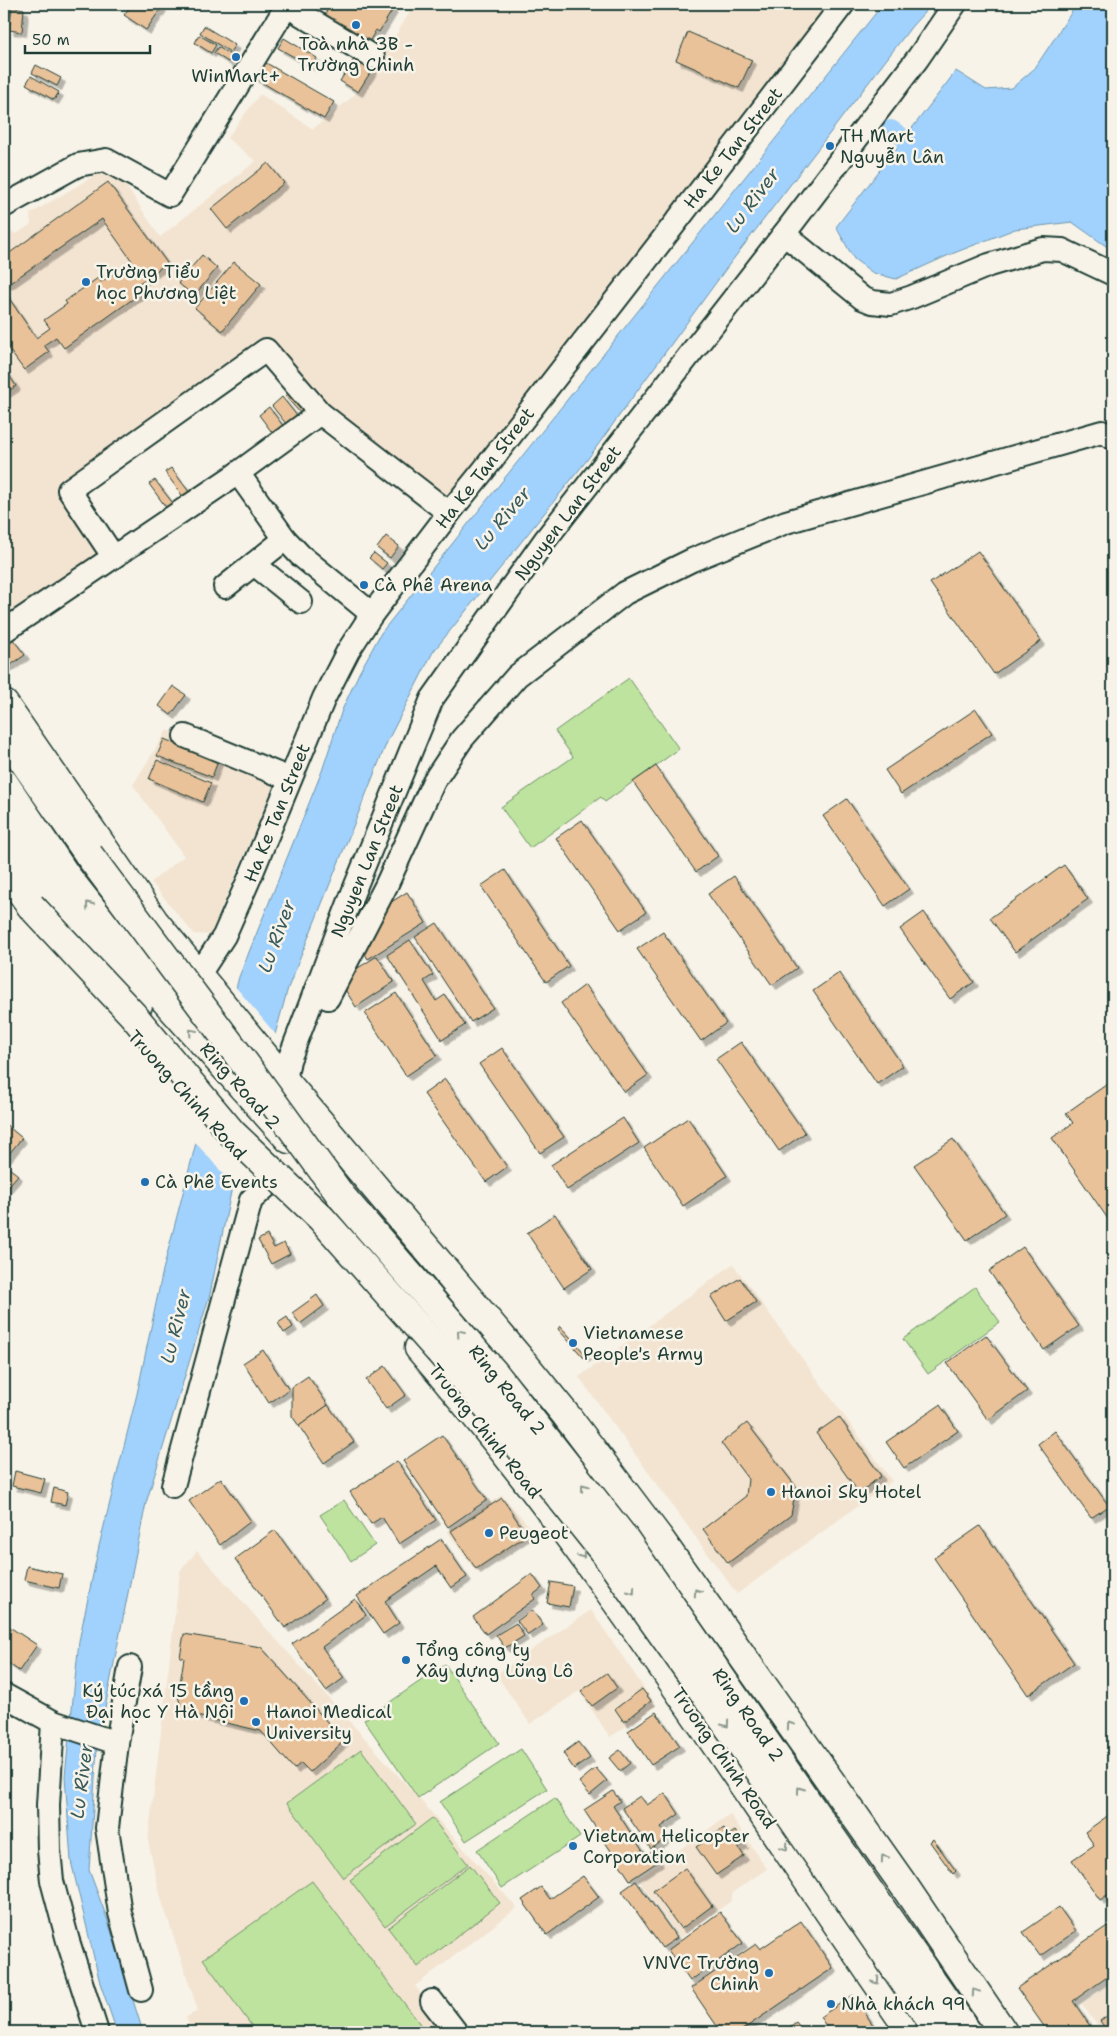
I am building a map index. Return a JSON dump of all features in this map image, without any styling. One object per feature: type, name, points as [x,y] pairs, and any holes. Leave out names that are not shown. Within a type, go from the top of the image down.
[{"type":"main road","points":[[4,704],[154,921],[268,1057],[285,1081],[566,1415],[658,1538],[904,1887],[1002,2032]]},
{"type":"main road","points":[[4,733],[89,855],[342,1197]]},
{"type":"main road","points":[[4,755],[79,859],[154,921]]},
{"type":"main road","name":"Ring Road 2","points":[[4,782],[67,877],[154,988],[239,1086],[342,1197],[495,1374],[624,1538],[967,2032]]},
{"type":"main road","name":"Ring Road 2","points":[[4,823],[49,891],[134,1000],[321,1218],[479,1396],[604,1552],[750,1757],[939,2032]]},
{"type":"main road","name":"Truong Chinh Road","points":[[4,850],[46,907],[96,992]]},
{"type":"main road","points":[[4,868],[31,906],[133,1015],[232,1132],[321,1218]]},
{"type":"main road","name":"Truong Chinh Road","points":[[4,886],[34,927],[96,992],[194,1106],[245,1160],[270,1183],[359,1279],[462,1399],[607,1589],[911,2032]]},
{"type":"main road","points":[[462,1399],[526,1366]]},
{"type":"main road","points":[[842,1932],[904,1887]]},
{"type":"street","name":"Ha Ke Tan Street","points":[[205,984],[331,682],[372,614],[449,512],[484,472],[843,4]]},
{"type":"street","name":"Nguyen Lan Street","points":[[285,1081],[289,1060],[354,890],[432,699],[545,540],[784,234],[918,58],[955,4]]},
{"type":"street","points":[[4,206],[78,165],[106,160],[170,195],[287,5],[373,57]]},
{"type":"street","points":[[784,234],[862,298],[872,302],[891,304],[989,265],[1044,249],[1062,250],[1113,274]]},
{"type":"street","points":[[113,556],[69,490],[266,350],[320,412],[449,512]]},
{"type":"street","points":[[4,631],[113,556],[238,474],[320,412]]},
{"type":"street","points":[[315,992],[328,998],[386,886],[434,781],[462,739],[517,676],[625,593],[692,560],[786,522],[1102,432],[1113,438]]},
{"type":"street","points":[[238,474],[285,538],[300,555],[372,614]]},
{"type":"street","points":[[226,587],[285,538]]},
{"type":"street","points":[[254,564],[301,602]]},
{"type":"street","points":[[185,736],[290,779]]},
{"type":"street","points":[[173,1486],[251,1200],[270,1183]]},
{"type":"street","points":[[130,1666],[107,1740],[107,1828],[120,1913],[141,1990]]},
{"type":"street","points":[[4,1695],[62,1726],[107,1740]]},
{"type":"street","points":[[62,1726],[48,1804],[52,1881],[97,2032]]},
{"type":"street","points":[[432,2001],[456,2032]]},
{"type":"shaded area","points":[[415,4],[829,4],[717,148],[452,500],[322,403],[268,343],[221,379],[58,493],[101,557],[4,621],[4,236],[10,231],[17,234],[31,224],[30,214],[97,174],[119,175],[160,237],[256,161],[227,138],[260,94],[313,129],[357,93]]},
{"type":"shaded area","points":[[167,730],[277,778],[210,935],[194,934],[151,882],[184,856],[133,785]]},
{"type":"shaded area","points":[[733,1264],[892,1481],[737,1594],[579,1377]]},
{"type":"shaded area","name":"Peugeot","points":[[502,1495],[535,1533],[476,1572],[447,1531]]},
{"type":"shaded area","name":"Hanoi Medical University","points":[[197,1551],[517,1908],[415,1986],[450,2032],[192,2032],[186,2017],[198,2011],[161,1898],[148,1841],[180,1571]]},
{"type":"shaded area","points":[[591,1610],[656,1706],[610,1737],[579,1691],[530,1724],[496,1674]]},
{"type":"shaded area","points":[[730,1814],[767,1869],[733,1892],[731,1901],[680,1938],[638,1879]]},
{"type":"shaded area","points":[[1113,1981],[1113,2032],[1093,2032],[1099,2028],[1082,2004]]},
{"type":"green space","points":[[629,678],[679,749],[605,802],[601,797],[530,848],[501,807],[573,757],[555,731]]},
{"type":"green space","points":[[975,1287],[1000,1322],[928,1374],[903,1339]]},
{"type":"green space","points":[[344,1500],[375,1545],[351,1561],[320,1515]]},
{"type":"green space","points":[[445,1664],[499,1743],[418,1798],[364,1720]]},
{"type":"green space","points":[[361,1749],[416,1824],[343,1878],[287,1803]]},
{"type":"green space","points":[[521,1749],[547,1789],[466,1841],[440,1802]]},
{"type":"green space","points":[[555,1798],[580,1837],[502,1888],[477,1850]]},
{"type":"green space","points":[[432,1818],[468,1864],[385,1926],[350,1880]]},
{"type":"green space","points":[[470,1865],[500,1903],[418,1967],[388,1928]]},
{"type":"green space","points":[[312,1881],[426,2032],[256,2032],[203,1959]]},
{"type":"water","name":"Lu River","points":[[883,4],[932,4],[912,26],[728,266],[587,460],[433,652],[387,742],[288,988],[231,1192],[210,1294],[146,1503],[97,1748],[89,1870],[108,1921],[143,2032],[117,2032],[100,1983],[71,1861],[65,1776],[79,1641],[99,1546],[137,1394],[163,1270],[239,977],[322,771],[342,710],[359,673],[381,633]]},
{"type":"water","points":[[1077,4],[1113,4],[1113,251],[1072,222],[1015,229],[949,255],[896,279],[873,273],[854,259],[836,227],[956,71],[986,90],[1012,88],[1035,68]]},
{"type":"pier","points":[[234,985],[277,1036],[235,1187],[195,1142]]},
{"type":"building","points":[[132,4],[157,4],[162,7],[146,30],[124,15]]},
{"type":"building","name":"Toà nhà 3B - Trường Chinh","points":[[323,4],[391,4],[390,6],[393,9],[379,32],[376,30],[366,47],[321,20],[327,11],[321,7]]},
{"type":"building","points":[[12,7],[24,9],[22,32],[9,30]]},
{"type":"building","points":[[204,26],[235,45],[230,52],[200,33]]},
{"type":"building","points":[[688,32],[752,60],[739,88],[676,60]]},
{"type":"building","points":[[199,35],[216,45],[211,53],[195,43]]},
{"type":"building","points":[[284,38],[317,58],[312,67],[278,48]]},
{"type":"building","points":[[218,47],[232,56],[228,62],[214,53]]},
{"type":"building","points":[[358,53],[375,65],[358,92],[340,81]]},
{"type":"building","points":[[261,60],[334,102],[324,119],[251,76]]},
{"type":"building","points":[[36,65],[61,78],[57,86],[32,73]]},
{"type":"building","points":[[31,76],[59,92],[54,100],[26,84]]},
{"type":"building","points":[[268,163],[284,183],[227,229],[211,209]]},
{"type":"building","points":[[108,182],[167,263],[138,284],[144,291],[64,348],[56,337],[44,345],[49,352],[24,370],[4,343],[4,291],[36,338],[50,328],[44,320],[67,304],[65,301],[98,278],[101,282],[132,261],[102,219],[7,285],[4,281],[4,257]]},
{"type":"building","points":[[202,255],[217,268],[194,296],[178,283]]},
{"type":"building","points":[[234,262],[261,284],[222,331],[195,308]]},
{"type":"building","points":[[4,368],[16,386],[4,394]]},
{"type":"building","points":[[295,387],[311,406],[302,415],[285,396]]},
{"type":"building","points":[[282,397],[298,417],[287,425],[272,406]]},
{"type":"building","points":[[269,407],[284,427],[274,435],[259,415]]},
{"type":"building","points":[[171,468],[190,493],[184,498],[165,472]]},
{"type":"building","points":[[155,480],[175,506],[168,510],[149,484]]},
{"type":"building","points":[[386,536],[399,546],[390,558],[377,548]]},
{"type":"building","points":[[978,551],[1041,641],[994,674],[930,583]]},
{"type":"building","points":[[374,553],[387,563],[382,569],[369,558]]},
{"type":"building","points":[[12,638],[25,655],[5,669],[4,644]]},
{"type":"building","points":[[173,686],[186,695],[171,715],[159,706]]},
{"type":"building","points":[[976,709],[992,733],[901,794],[885,770]]},
{"type":"building","points":[[164,739],[218,761],[212,777],[157,756]]},
{"type":"building","points":[[157,760],[211,783],[203,802],[149,779]]},
{"type":"building","points":[[656,766],[718,856],[696,872],[633,782]]},
{"type":"building","points":[[847,799],[909,889],[885,906],[823,816]]},
{"type":"building","points":[[582,820],[646,912],[620,930],[556,838]]},
{"type":"building","points":[[1064,865],[1088,899],[1015,952],[990,918]]},
{"type":"building","points":[[505,870],[569,966],[546,982],[481,886]]},
{"type":"building","points":[[734,876],[797,968],[772,985],[708,894]]},
{"type":"building","points":[[407,892],[426,923],[368,959],[359,944],[374,913]]},
{"type":"building","points":[[924,912],[974,982],[950,999],[900,929]]},
{"type":"building","points":[[437,923],[493,1008],[471,1022],[415,937]]},
{"type":"building","points":[[663,932],[726,1023],[701,1041],[637,949]]},
{"type":"building","points":[[410,940],[433,975],[424,981],[436,1001],[445,995],[465,1025],[442,1040],[387,955]]},
{"type":"building","points":[[377,956],[394,982],[356,1007],[339,980]]},
{"type":"building","points":[[839,973],[903,1066],[877,1084],[813,991]]},
{"type":"building","points":[[585,985],[648,1075],[624,1092],[561,1003]]},
{"type":"building","points":[[396,993],[437,1055],[406,1076],[365,1013]]},
{"type":"building","points":[[741,1042],[805,1133],[779,1151],[716,1059]]},
{"type":"building","points":[[502,1048],[564,1137],[540,1153],[479,1064]]},
{"type":"building","points":[[445,1079],[507,1167],[486,1182],[424,1094]]},
{"type":"building","points":[[1113,1080],[1113,1215],[1108,1219],[1052,1138],[1073,1123],[1066,1113]]},
{"type":"building","points":[[623,1118],[639,1143],[567,1190],[551,1165]]},
{"type":"building","points":[[688,1118],[727,1176],[683,1206],[644,1148]]},
{"type":"building","points":[[4,1123],[22,1138],[4,1160]]},
{"type":"building","points":[[953,1139],[1005,1214],[967,1240],[914,1165]]},
{"type":"building","points":[[4,1164],[18,1175],[4,1191]]},
{"type":"building","points":[[555,1214],[592,1269],[564,1288],[527,1233]]},
{"type":"building","points":[[267,1235],[274,1248],[284,1243],[290,1254],[271,1264],[258,1240]]},
{"type":"building","points":[[1023,1247],[1079,1326],[1044,1350],[989,1271]]},
{"type":"building","points":[[740,1278],[756,1302],[726,1321],[711,1297]]},
{"type":"building","points":[[317,1295],[324,1306],[300,1324],[292,1313]]},
{"type":"building","points":[[287,1317],[293,1327],[284,1333],[278,1323]]},
{"type":"building","name":"Vietnamese People's Army","points":[[560,1326],[587,1356],[584,1358],[558,1329]]},
{"type":"building","points":[[986,1335],[1027,1391],[988,1420],[947,1363]]},
{"type":"building","points":[[263,1350],[289,1390],[269,1403],[243,1363]]},
{"type":"building","points":[[385,1366],[406,1395],[386,1409],[366,1380]]},
{"type":"building","points":[[308,1376],[328,1405],[299,1426],[292,1416],[292,1387]]},
{"type":"building","points":[[328,1405],[354,1442],[324,1463],[299,1426]]},
{"type":"building","points":[[940,1405],[958,1431],[904,1468],[886,1442]]},
{"type":"building","points":[[839,1417],[881,1476],[859,1493],[816,1433]]},
{"type":"building","name":"Hanoi Sky Hotel","points":[[747,1423],[796,1487],[791,1515],[728,1563],[703,1529],[746,1496],[748,1479],[721,1443]]},
{"type":"building","points":[[1055,1431],[1109,1506],[1091,1518],[1038,1444]]},
{"type":"building","points":[[442,1435],[487,1500],[448,1527],[403,1461]]},
{"type":"building","points":[[397,1461],[436,1520],[399,1544],[382,1517],[371,1524],[350,1492]]},
{"type":"building","points":[[15,1471],[45,1479],[41,1493],[12,1486]]},
{"type":"building","points":[[221,1478],[251,1521],[220,1545],[189,1501]]},
{"type":"building","points":[[54,1488],[68,1492],[65,1505],[51,1502]]},
{"type":"building","name":"Peugeot","points":[[502,1498],[527,1535],[476,1569],[451,1531]]},
{"type":"building","points":[[980,1526],[1074,1663],[1028,1695],[934,1558]]},
{"type":"building","points":[[275,1530],[325,1599],[285,1628],[235,1559]]},
{"type":"building","points":[[441,1539],[467,1577],[451,1588],[436,1566],[385,1601],[399,1623],[383,1634],[357,1596]]},
{"type":"building","points":[[27,1566],[62,1574],[59,1588],[24,1580]]},
{"type":"building","points":[[532,1574],[542,1588],[533,1595],[535,1599],[486,1634],[473,1617]]},
{"type":"building","points":[[551,1582],[573,1586],[569,1607],[547,1603]]},
{"type":"building","points":[[355,1599],[366,1615],[322,1647],[344,1678],[326,1691],[292,1644]]},
{"type":"building","points":[[532,1610],[543,1625],[528,1635],[517,1621]]},
{"type":"building","points":[[516,1623],[524,1636],[505,1648],[496,1635]]},
{"type":"building","points":[[5,1624],[37,1645],[19,1671],[4,1660]]},
{"type":"building","name":"Ký túc xá 15 tầng Đại học Y Hà Nội","points":[[184,1634],[261,1647],[344,1741],[310,1772],[301,1763],[294,1769],[261,1731],[188,1714],[181,1707],[178,1696],[184,1658],[180,1657]]},
{"type":"building","points":[[607,1673],[617,1688],[592,1706],[581,1691]]},
{"type":"building","points":[[642,1689],[651,1701],[624,1722],[615,1709]]},
{"type":"building","points":[[656,1712],[680,1746],[651,1765],[628,1731]]},
{"type":"building","points":[[578,1742],[590,1758],[574,1769],[563,1753]]},
{"type":"building","points":[[620,1750],[630,1763],[620,1771],[609,1758]]},
{"type":"building","points":[[596,1768],[607,1781],[590,1795],[579,1782]]},
{"type":"building","points":[[613,1791],[620,1801],[613,1806],[646,1856],[653,1851],[659,1861],[630,1880],[584,1810]]},
{"type":"building","points":[[665,1793],[679,1814],[661,1827],[668,1837],[651,1849],[622,1808],[640,1796],[647,1805]]},
{"type":"building","points":[[1113,1812],[1113,1891],[1100,1900],[1072,1860],[1094,1845],[1085,1832]]},
{"type":"building","points":[[724,1828],[729,1835],[735,1831],[744,1844],[738,1847],[744,1856],[716,1875],[696,1847]]},
{"type":"building","points":[[933,1839],[956,1871],[953,1874],[930,1842]]},
{"type":"building","points":[[685,1868],[712,1906],[681,1929],[653,1891]]},
{"type":"building","points":[[583,1876],[599,1897],[547,1935],[522,1900],[541,1887],[550,1899]]},
{"type":"building","points":[[636,1881],[677,1938],[662,1948],[622,1891]]},
{"type":"building","points":[[1059,1907],[1076,1931],[1040,1956],[1023,1932]]},
{"type":"building","points":[[720,1912],[743,1943],[690,1981],[668,1950]]},
{"type":"building","name":"VNVC Trường Chinh","points":[[801,1921],[833,1968],[739,2032],[721,2032],[691,1988],[756,1944],[760,1949]]},
{"type":"building","points":[[1113,1922],[1113,1973],[1073,2001],[1090,2026],[1081,2032],[1048,2032],[1017,1988]]},
{"type":"building","points":[[853,1995],[875,2028],[868,2032],[830,2032],[820,2017]]},
{"type":"building","points":[[1113,2011],[1113,2032],[1108,2032],[1100,2021]]},
{"type":"building","points":[[796,2022],[804,2032],[783,2032]]},
{"type":"waterway","points":[[891,129],[904,138]]},
{"type":"place","name":"Toà nhà 3B - Trường Chinh","points":[[356,25]]},
{"type":"place","name":"WinMart+","points":[[236,57]]},
{"type":"place","name":"TH Mart Nguyễn Lân","points":[[830,146]]},
{"type":"place","name":"Trường Tiểu học Phương Liệt","points":[[86,282]]},
{"type":"place","name":"Cà Phê Arena","points":[[364,585]]},
{"type":"place","name":"Cà Phê Events","points":[[145,1182]]},
{"type":"place","name":"Vietnamese People's Army","points":[[573,1343]]},
{"type":"place","name":"Hanoi Sky Hotel","points":[[771,1492]]},
{"type":"place","name":"Peugeot","points":[[489,1533]]},
{"type":"place","name":"Tổng công ty Xây dựng Lũng Lô","points":[[406,1660]]},
{"type":"place","name":"Ký túc xá 15 tầng Đại học Y Hà Nội","points":[[244,1701]]},
{"type":"place","name":"Hanoi Medical University","points":[[256,1722]]},
{"type":"place","name":"Vietnam Helicopter Corporation","points":[[573,1846]]},
{"type":"place","name":"VNVC Trường Chinh","points":[[769,1973]]},
{"type":"place","name":"Nhà khách 99","points":[[831,2004]]}]
